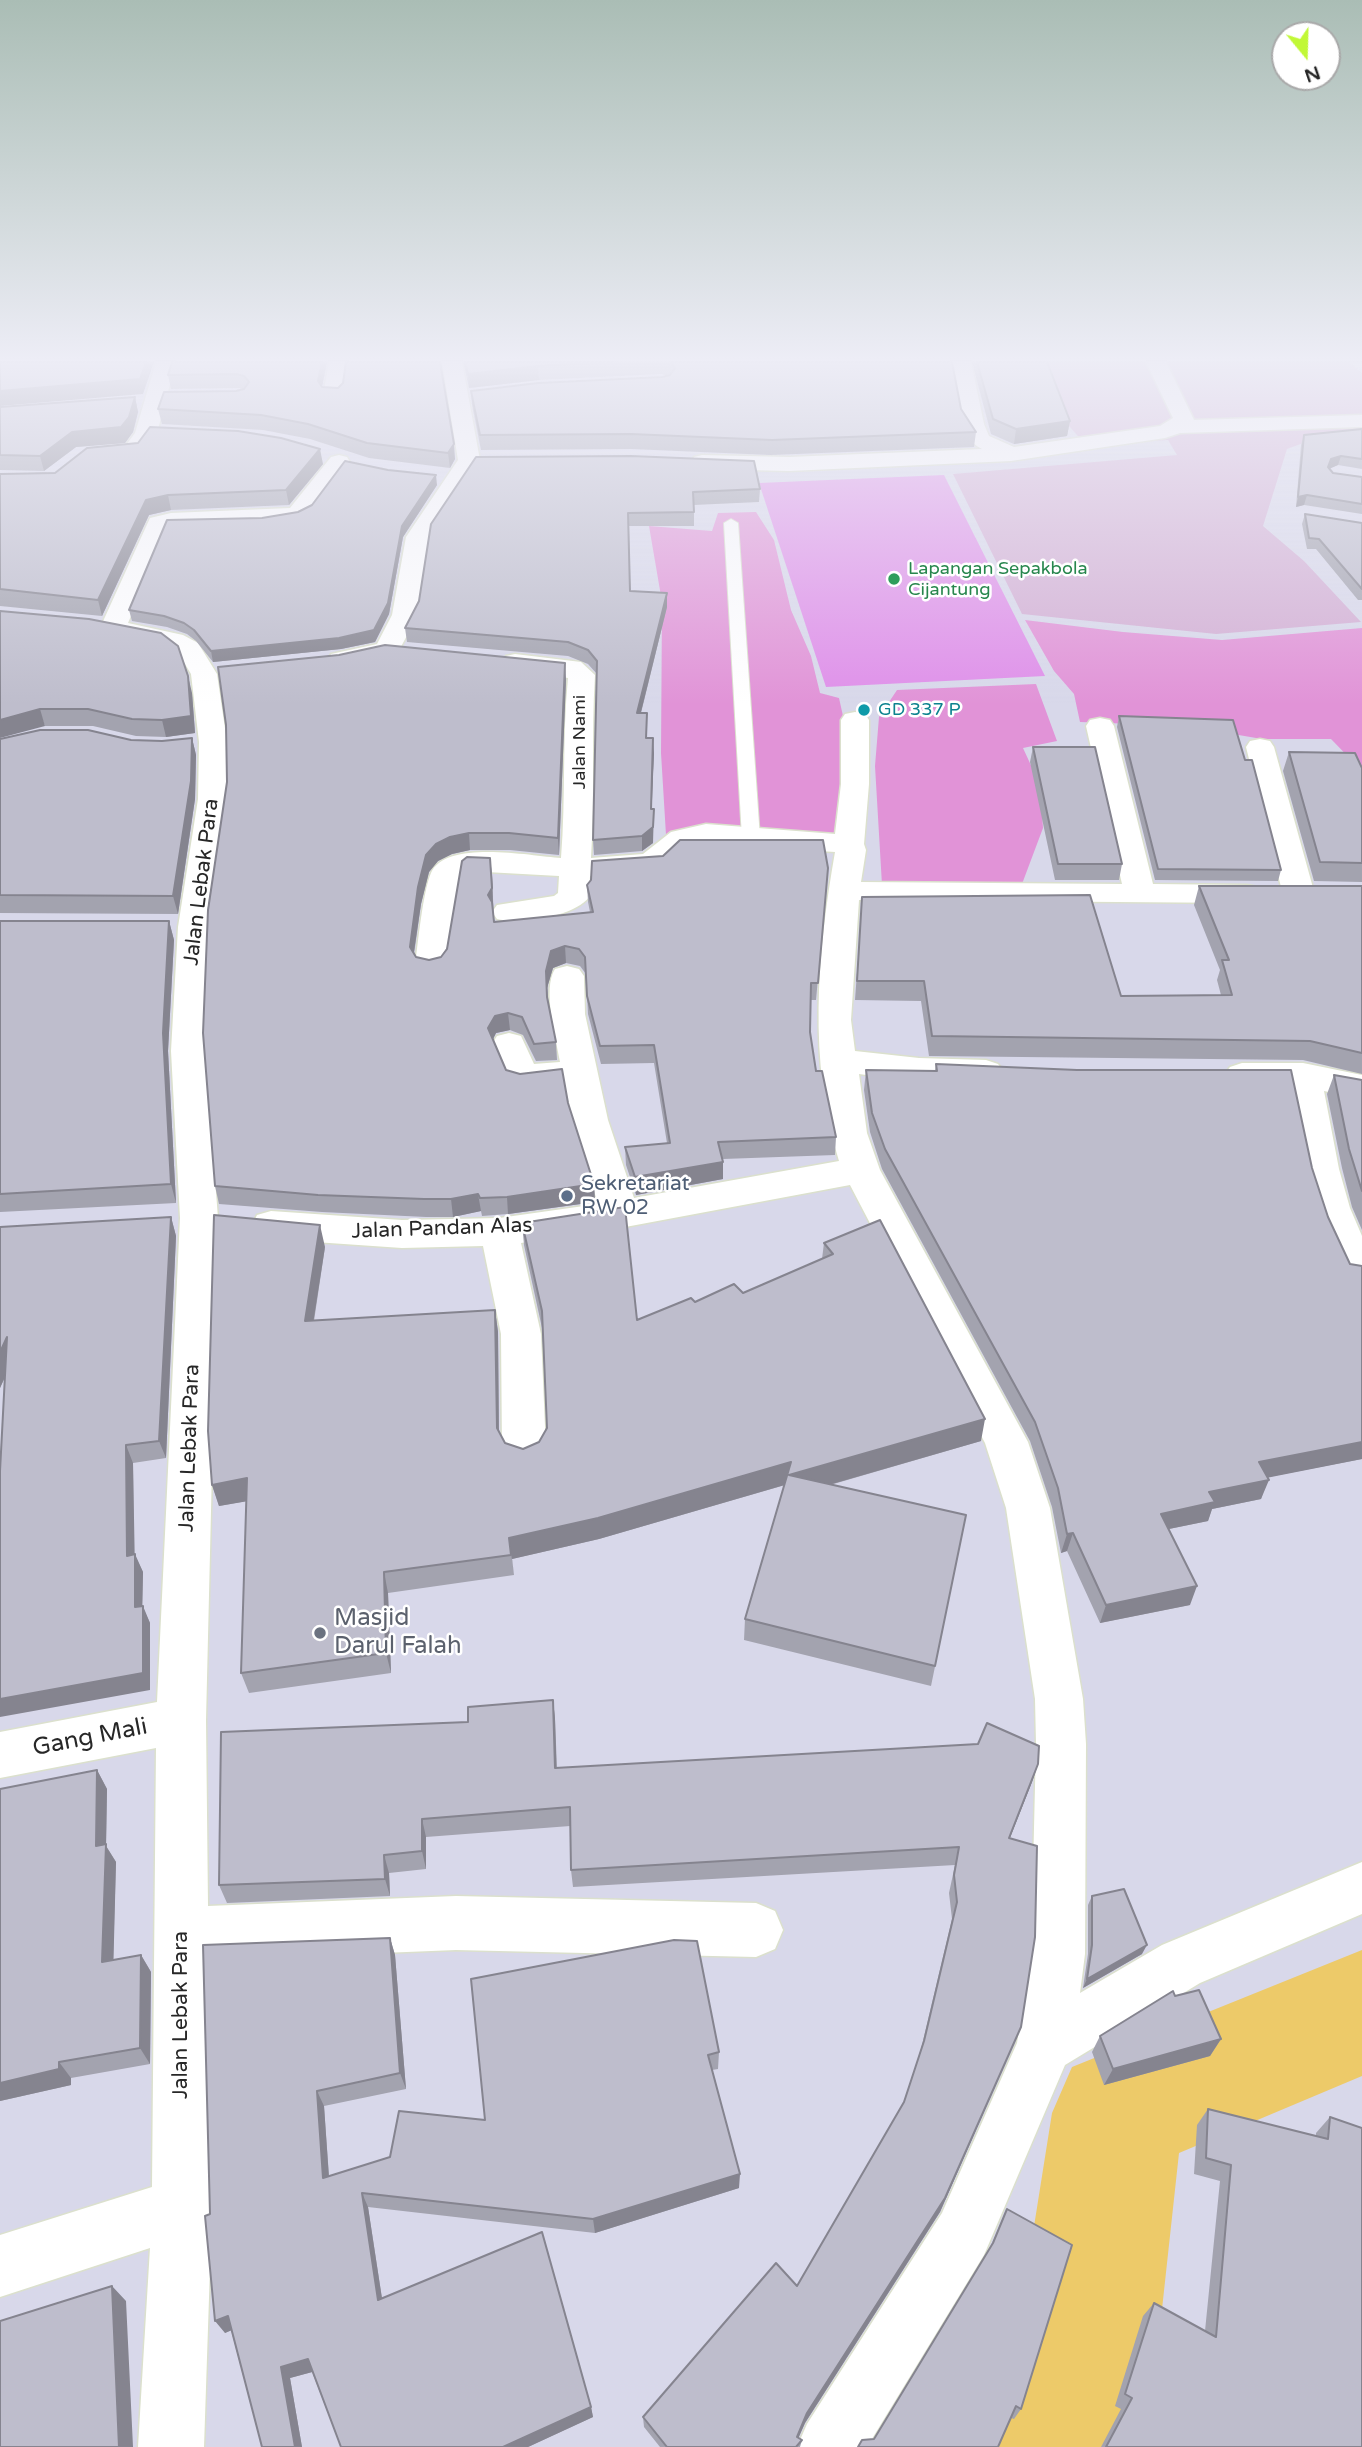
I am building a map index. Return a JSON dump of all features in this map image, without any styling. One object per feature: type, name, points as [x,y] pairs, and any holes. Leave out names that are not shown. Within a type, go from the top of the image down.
[{"type":"street","name":"Jalan Lebak Para","points":[[171,2447],[181,2208],[179,1219],[188,1051],[180,927],[213,799],[201,743],[218,672],[174,640],[93,627],[158,523],[171,520],[279,517],[297,514],[304,509],[321,476]]},
{"type":"street","points":[[387,650],[405,615],[418,537],[458,476]]},
{"type":"street","points":[[313,662],[387,650],[415,652]]},
{"type":"street","name":"Jalan Nami","points":[[484,659],[568,667],[577,670],[582,676],[577,732],[580,801],[573,897],[570,901],[508,912]]},
{"type":"street","points":[[830,2447],[962,2234],[1045,2045],[1058,1954],[1061,1744],[1059,1699],[1028,1508],[1006,1441],[861,1170],[849,1133],[834,1020],[844,891],[851,850],[849,844],[855,784],[855,720]]},
{"type":"street","points":[[1100,726],[1140,893]]},
{"type":"street","points":[[844,891],[1311,895],[1260,747]]},
{"type":"street","points":[[430,965],[446,874],[453,866],[478,861],[574,868],[652,863],[673,841],[688,835],[706,833],[849,844]]},
{"type":"street","points":[[567,976],[566,997],[590,1120],[620,1214]]},
{"type":"street","points":[[509,1044],[521,1077],[582,1072]]},
{"type":"street","points":[[838,1060],[919,1070],[1020,1073]]},
{"type":"street","points":[[1209,1074],[1303,1075],[1362,1087]]},
{"type":"street","points":[[1303,1075],[1320,1169],[1331,1208],[1358,1272]]},
{"type":"street","name":"Jalan Pandan Alas","points":[[179,1219],[338,1232],[499,1232],[620,1214],[861,1170]]},
{"type":"street","points":[[499,1232],[521,1334],[524,1450]]},
{"type":"street","name":"Gang Mali","points":[[0,1755],[181,1720]]},
{"type":"street","points":[[1045,2045],[1181,1964],[1362,1888]]},
{"type":"street","points":[[181,1934],[456,1923],[756,1930]]},
{"type":"street","points":[[0,2266],[181,2208]]},
{"type":"lane","points":[[731,523],[751,838]]},
{"type":"shaded area","name":"Lapangan Sepakbola Cijantung","points":[[945,476],[1045,676],[826,687],[759,483]]},
{"type":"shaded area","points":[[954,476],[1279,476],[1263,526],[1304,561],[1361,622],[1216,634],[1022,614]]},
{"type":"shaded area","points":[[756,512],[774,540],[791,610],[811,656],[820,693],[839,698],[847,734],[844,839],[666,835],[661,753],[662,602],[649,526],[712,531],[718,513]]},
{"type":"shaded area","points":[[1025,620],[1222,640],[1362,628],[1362,771],[1331,739],[1262,739],[1186,726],[1080,722],[1074,694],[1054,671]]},
{"type":"shaded area","points":[[1036,684],[1057,741],[1023,748],[1040,785],[1043,828],[1022,884],[882,885],[875,766],[879,717],[897,690]]},
{"type":"building","points":[[0,476],[297,476],[286,490],[168,495],[146,500],[98,600],[0,589]]},
{"type":"building","points":[[334,476],[435,476],[402,526],[388,603],[374,630],[339,638],[211,651],[194,630],[184,623],[164,616],[129,610],[167,520],[262,518],[298,512],[312,505]]},
{"type":"building","points":[[463,476],[757,476],[760,489],[693,492],[694,512],[628,513],[630,591],[667,593],[637,713],[647,713],[646,738],[653,738],[653,827],[642,836],[593,840],[597,661],[588,650],[568,642],[405,628],[419,601],[431,524]]},
{"type":"building","points":[[1300,476],[1362,477],[1362,504],[1307,495],[1298,497]]},
{"type":"building","points":[[1305,514],[1362,523],[1362,589],[1319,539],[1309,538]]},
{"type":"building","points":[[0,611],[89,619],[161,633],[178,646],[188,676],[191,716],[162,720],[132,719],[88,709],[40,709],[0,720]]},
{"type":"building","points":[[385,645],[565,663],[558,838],[509,833],[469,833],[450,837],[436,844],[426,855],[418,887],[410,947],[416,957],[429,960],[441,957],[447,949],[462,861],[467,857],[490,858],[492,888],[488,895],[492,902],[494,922],[593,912],[587,885],[591,880],[592,861],[663,856],[680,840],[823,840],[828,868],[818,983],[811,983],[810,1032],[816,1071],[822,1071],[836,1137],[718,1142],[723,1162],[635,1177],[625,1147],[670,1143],[654,1045],[600,1046],[587,996],[585,957],[579,949],[565,946],[551,951],[546,971],[547,997],[556,1042],[534,1044],[522,1017],[508,1013],[495,1016],[488,1028],[506,1070],[520,1074],[562,1069],[568,1103],[594,1184],[507,1197],[480,1198],[478,1194],[451,1199],[318,1195],[215,1186],[203,1033],[208,910],[227,782],[226,725],[218,667],[339,655]]},
{"type":"building","points":[[1119,716],[1233,720],[1245,760],[1252,760],[1281,870],[1158,869]]},
{"type":"building","points":[[40,730],[88,730],[131,740],[192,738],[191,781],[173,896],[0,895],[0,739]]},
{"type":"building","points":[[1033,747],[1095,747],[1122,864],[1058,864]]},
{"type":"building","points":[[1289,752],[1355,753],[1362,768],[1362,863],[1320,862]]},
{"type":"building","points":[[1199,886],[1362,886],[1362,1053],[1310,1041],[932,1036],[924,981],[857,981],[862,897],[1090,895],[1121,996],[1232,995],[1222,960],[1229,960]]},
{"type":"building","points":[[0,921],[169,921],[163,1033],[171,1184],[0,1194]]},
{"type":"building","points":[[936,1064],[1077,1070],[1291,1070],[1312,1168],[1328,1217],[1350,1264],[1362,1266],[1362,1442],[1259,1462],[1269,1480],[1209,1492],[1215,1502],[1161,1514],[1197,1586],[1106,1605],[1073,1533],[1067,1534],[1058,1488],[1035,1422],[885,1149],[872,1113],[866,1070],[937,1071]]},
{"type":"building","points":[[1334,1075],[1362,1080],[1362,1191],[1349,1149]]},
{"type":"building","points":[[625,1207],[637,1320],[691,1298],[695,1302],[734,1284],[743,1293],[833,1254],[824,1243],[880,1220],[985,1419],[789,1475],[966,1515],[935,1666],[745,1619],[791,1462],[598,1518],[509,1538],[511,1555],[384,1572],[386,1653],[241,1673],[247,1478],[212,1485],[208,1431],[214,1215],[320,1225],[305,1321],[495,1310],[497,1428],[505,1443],[523,1449],[539,1442],[547,1428],[542,1311],[522,1223]]},
{"type":"building","points":[[171,1217],[159,1441],[126,1445],[127,1556],[135,1554],[135,1607],[143,1606],[143,1673],[0,1699],[0,1471],[7,1337],[0,1352],[0,1227]]},
{"type":"building","points":[[553,1700],[555,1768],[978,1744],[987,1723],[1039,1746],[1038,1764],[1009,1838],[1037,1846],[1035,1937],[1021,2027],[945,2198],[807,2413],[797,2437],[802,2440],[796,2447],[667,2447],[643,2417],[776,2263],[797,2286],[904,2102],[924,2041],[957,1902],[954,1875],[959,1847],[571,1870],[570,1807],[422,1819],[422,1851],[384,1855],[385,1879],[219,1885],[221,1732],[468,1722],[468,1707]]},
{"type":"building","points":[[97,1770],[96,1846],[106,1844],[102,1962],[141,1955],[140,2048],[59,2062],[59,2069],[0,2083],[0,1789]]},
{"type":"building","points":[[1124,1889],[1147,1945],[1087,1979],[1092,1945],[1092,1896]]},
{"type":"building","points":[[390,1938],[400,2073],[317,2091],[323,2178],[390,2157],[399,2111],[485,2120],[471,1979],[674,1940],[697,1941],[719,2052],[708,2055],[740,2174],[593,2219],[362,2193],[378,2300],[542,2232],[591,2407],[503,2447],[341,2447],[308,2359],[281,2367],[295,2447],[262,2447],[228,2316],[215,2321],[205,2216],[210,2214],[203,1945]]},
{"type":"building","points":[[1199,1990],[1221,2039],[1113,2069],[1100,2036],[1173,1991],[1175,1996]]},
{"type":"building","points":[[1208,2109],[1328,2139],[1330,2117],[1362,2128],[1362,2447],[1106,2447],[1132,2398],[1125,2394],[1154,2303],[1216,2337],[1231,2165],[1206,2158]]},
{"type":"building","points":[[1007,2209],[1072,2245],[1021,2409],[1016,2406],[998,2447],[858,2447],[862,2440],[874,2439],[993,2243]]},
{"type":"building","points":[[112,2286],[119,2447],[0,2447],[0,2321]]},
{"type":"waterway","points":[[1073,2447],[1118,2113],[1362,2013]]},
{"type":"place","name":"Lapangan Sepakbola Cijantung","points":[[894,579]]},
{"type":"place","name":"GD 337 P","points":[[864,710]]},
{"type":"place","name":"Sekretariat RW 02","points":[[567,1196]]},
{"type":"place","name":"Masjid Darul Falah","points":[[320,1633]]}]
